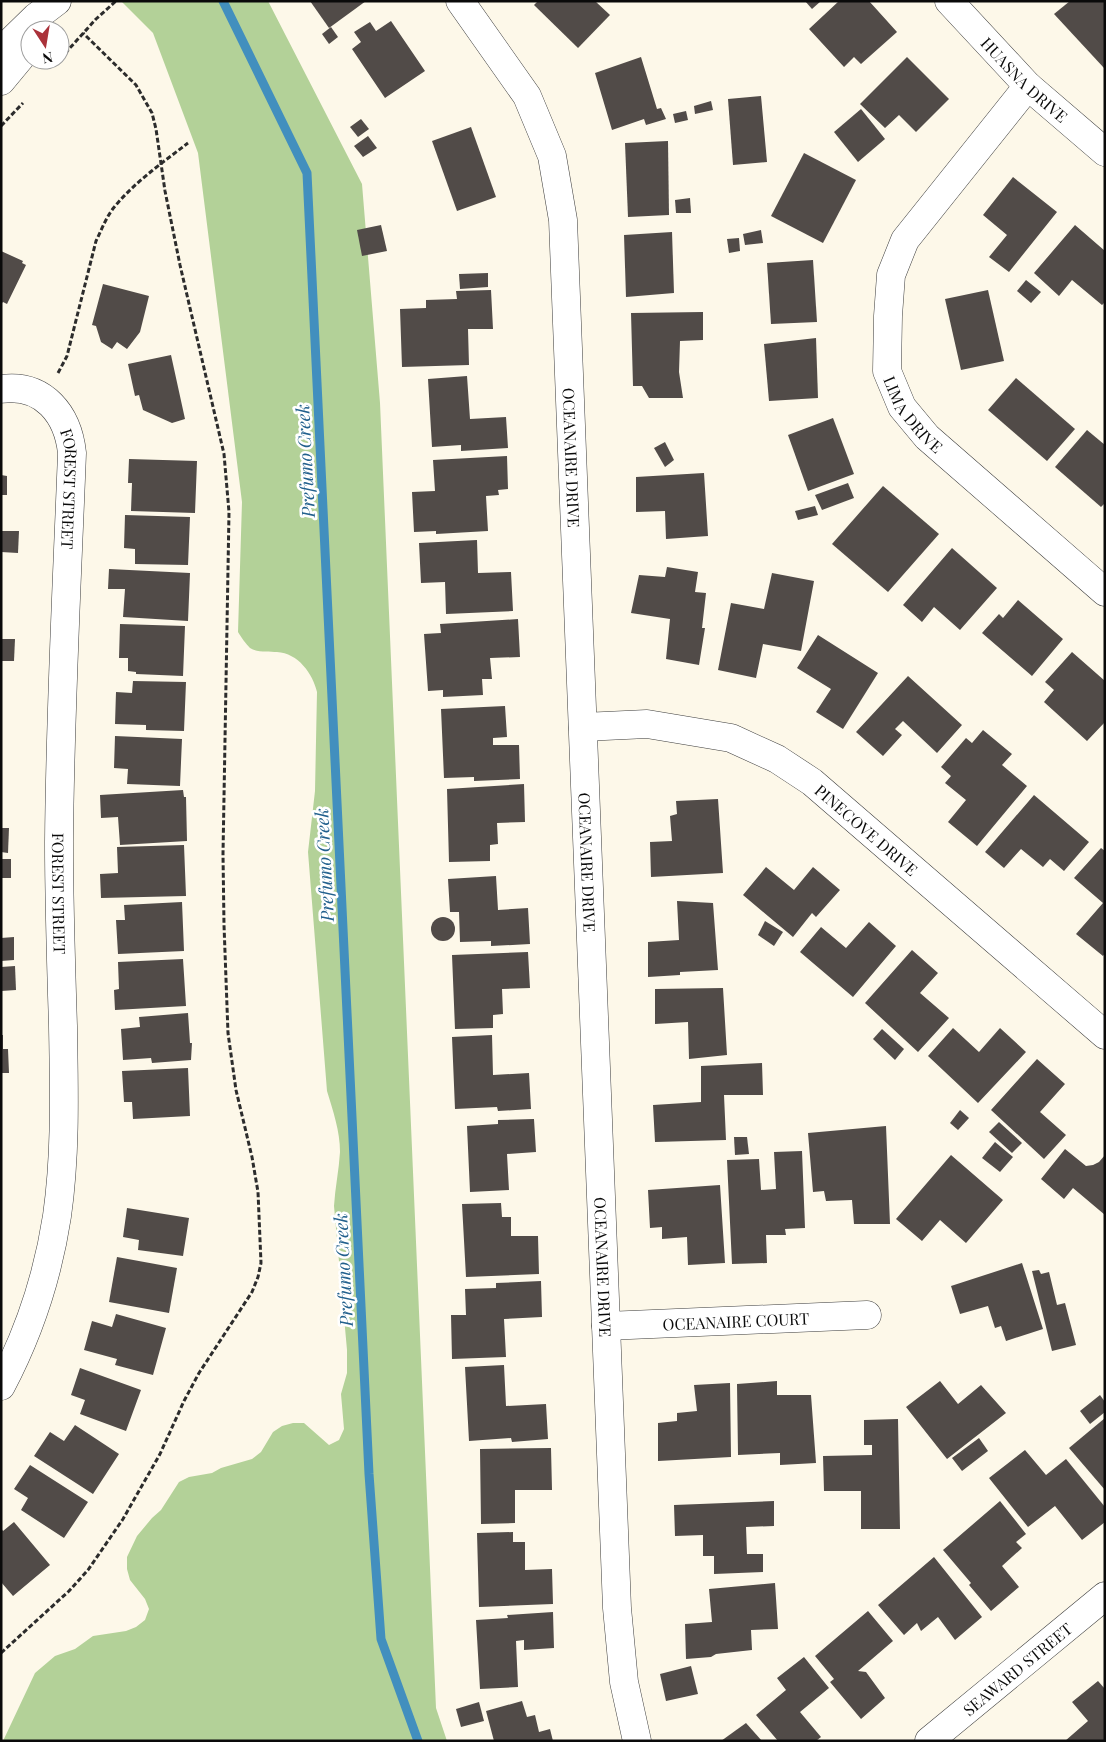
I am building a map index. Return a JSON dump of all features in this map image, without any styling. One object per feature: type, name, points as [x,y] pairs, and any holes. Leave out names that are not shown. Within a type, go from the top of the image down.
[{"type":"street","points":[[1,51],[56,1]]},
{"type":"street","points":[[49,20],[63,1]]},
{"type":"street","name":"HUASNA DRIVE","points":[[949,1],[1028,86],[1105,152]]},
{"type":"street","name":"OCEANAIRE DRIVE","points":[[466,4],[527,96],[552,156],[563,220],[617,1608],[624,1682],[637,1741]]},
{"type":"street","points":[[1,81],[20,58]]},
{"type":"street","name":"LIMA DRIVE","points":[[1028,86],[905,240],[891,276],[887,371],[902,407],[926,437],[1105,592]]},
{"type":"street","points":[[1,389],[18,389],[32,392],[45,399]]},
{"type":"street","name":"FOREST STREET","points":[[1,1386],[30,1324],[50,1252],[60,1188],[64,1127],[59,840],[72,453],[65,423],[45,399]]},
{"type":"street","name":"PINECOVE DRIVE","points":[[583,727],[647,724],[731,738],[777,759],[812,782],[1105,1035]]},
{"type":"street","name":"OCEANAIRE COURT","points":[[606,1326],[867,1315]]},
{"type":"street","name":"SEAWARD STREET","points":[[929,1741],[1105,1596]]},
{"type":"path","points":[[70,48],[116,1]]},
{"type":"path","points":[[1,1653],[69,1591],[88,1570],[119,1525],[151,1470],[199,1373],[252,1292],[258,1277],[262,1250],[258,1192],[252,1157],[236,1090],[228,1033],[224,925],[224,854],[228,484],[219,424],[180,265],[152,113],[136,85],[83,33]]},
{"type":"path","points":[[45,399],[67,356],[96,241],[103,226],[125,196],[188,143]]},
{"type":"green space","points":[[121,1],[268,1],[362,184],[380,403],[436,1708],[447,1741],[3,1741],[35,1673],[55,1656],[75,1649],[93,1636],[126,1631],[136,1627],[145,1620],[149,1609],[145,1599],[130,1580],[127,1569],[127,1557],[137,1536],[161,1510],[179,1482],[189,1477],[212,1473],[221,1468],[252,1459],[261,1452],[273,1432],[282,1426],[304,1423],[329,1445],[339,1440],[344,1429],[341,1394],[347,1373],[347,1350],[334,1206],[340,1144],[336,1121],[327,1091],[308,852],[315,791],[317,692],[312,678],[298,660],[285,653],[253,650],[238,632],[242,502],[198,153],[153,33]]},
{"type":"building","points":[[310,1],[366,1],[329,28]]},
{"type":"building","points":[[538,1],[595,1],[610,15],[578,48],[534,5]]},
{"type":"building","points":[[805,1],[821,1],[812,9]]},
{"type":"building","points":[[839,1],[869,1],[897,32],[861,64],[854,57],[844,67],[809,29]]},
{"type":"building","points":[[1070,1],[1105,1],[1104,68],[1054,14]]},
{"type":"building","points":[[391,21],[425,71],[385,98],[352,49],[361,42],[354,32],[370,22],[376,31]]},
{"type":"building","points":[[331,27],[338,37],[329,44],[322,34]]},
{"type":"building","points":[[641,57],[657,109],[661,108],[666,119],[646,125],[644,119],[612,130],[595,73]]},
{"type":"building","points":[[907,57],[949,99],[916,132],[899,115],[885,128],[860,104]]},
{"type":"building","points":[[761,96],[767,162],[733,165],[728,99]]},
{"type":"building","points":[[711,101],[713,110],[695,114],[694,106]]},
{"type":"building","points":[[861,109],[885,139],[858,162],[834,132]]},
{"type":"building","points":[[686,111],[688,120],[675,123],[673,114]]},
{"type":"building","points":[[361,119],[369,129],[358,137],[350,127]]},
{"type":"building","points":[[471,127],[496,197],[457,211],[432,141]]},
{"type":"building","points":[[368,136],[377,148],[363,157],[354,146]]},
{"type":"building","points":[[668,141],[669,215],[628,217],[625,143]]},
{"type":"building","points":[[804,153],[856,180],[823,243],[771,216]]},
{"type":"building","points":[[1013,177],[1057,212],[1009,272],[989,257],[1007,235],[983,215]]},
{"type":"building","points":[[690,198],[691,213],[676,213],[675,200]]},
{"type":"building","points":[[381,225],[387,251],[362,256],[357,230]]},
{"type":"building","points":[[1075,225],[1105,251],[1105,302],[1102,305],[1072,280],[1059,296],[1034,273]]},
{"type":"building","points":[[761,230],[763,243],[745,245],[743,234]]},
{"type":"building","points":[[672,232],[674,293],[626,297],[624,235]]},
{"type":"building","points":[[739,238],[740,251],[729,253],[727,239]]},
{"type":"building","points":[[1,251],[23,261],[22,263],[26,265],[7,304],[3,302],[1,304]]},
{"type":"building","points":[[813,260],[817,322],[771,324],[767,263]]},
{"type":"building","points":[[488,273],[488,287],[460,289],[459,274]]},
{"type":"building","points":[[1026,280],[1041,292],[1031,303],[1017,291]]},
{"type":"building","points":[[103,284],[149,296],[140,332],[127,349],[117,342],[112,349],[101,342],[96,326],[92,325]]},
{"type":"building","points":[[491,290],[493,329],[468,329],[469,365],[402,367],[400,309],[426,308],[426,300],[457,299],[456,291]]},
{"type":"building","points":[[988,290],[1004,361],[961,370],[945,299]]},
{"type":"building","points":[[703,312],[703,340],[680,341],[679,372],[683,398],[649,398],[642,386],[633,386],[631,313]]},
{"type":"building","points":[[816,338],[818,398],[769,401],[764,344]]},
{"type":"building","points":[[171,355],[185,419],[172,423],[143,410],[139,395],[135,396],[128,364]]},
{"type":"building","points":[[467,376],[470,419],[506,417],[508,448],[461,451],[461,445],[432,447],[428,379]]},
{"type":"building","points":[[1016,378],[1075,429],[1047,461],[988,410]]},
{"type":"building","points":[[833,418],[854,474],[808,491],[788,435]]},
{"type":"building","points":[[1087,430],[1105,445],[1105,503],[1101,507],[1055,467]]},
{"type":"building","points":[[665,442],[674,460],[665,467],[654,448]]},
{"type":"building","points":[[507,456],[508,489],[498,490],[499,495],[486,496],[488,531],[436,534],[436,531],[414,532],[412,492],[435,491],[433,460]]},
{"type":"building","points":[[129,459],[197,461],[195,513],[131,511],[132,483],[128,483]]},
{"type":"building","points":[[704,473],[708,536],[666,539],[665,511],[636,512],[636,477]]},
{"type":"building","points":[[1,475],[7,476],[7,495],[1,495]]},
{"type":"building","points":[[848,483],[854,498],[822,510],[815,495]]},
{"type":"building","points":[[883,486],[939,534],[888,592],[832,544]]},
{"type":"building","points":[[815,506],[818,515],[798,520],[795,511]]},
{"type":"building","points":[[125,515],[190,517],[188,565],[135,564],[135,549],[124,548]]},
{"type":"building","points":[[1,531],[19,531],[18,553],[1,552]]},
{"type":"building","points":[[477,540],[478,573],[511,572],[513,611],[446,614],[445,582],[421,583],[419,543]]},
{"type":"building","points":[[952,548],[997,588],[960,630],[934,607],[922,622],[903,605]]},
{"type":"building","points":[[667,567],[698,572],[695,592],[706,593],[702,628],[705,628],[699,665],[666,659],[670,619],[631,613],[639,575],[665,577]]},
{"type":"building","points":[[109,569],[190,573],[188,621],[123,617],[125,589],[108,589]]},
{"type":"building","points":[[772,573],[814,581],[801,651],[763,644],[756,678],[718,670],[731,603],[764,609]]},
{"type":"building","points":[[1018,600],[1063,639],[1032,676],[982,633],[999,614],[1003,618]]},
{"type":"building","points":[[518,619],[520,657],[490,658],[492,679],[482,679],[483,695],[443,697],[443,690],[428,691],[424,634],[441,633],[440,624]]},
{"type":"building","points":[[120,624],[185,626],[183,676],[136,674],[136,672],[128,671],[128,658],[119,658]]},
{"type":"building","points":[[818,635],[878,673],[843,729],[816,712],[831,689],[797,668]]},
{"type":"building","points":[[1,639],[15,639],[14,661],[1,661]]},
{"type":"building","points":[[1072,652],[1105,681],[1105,722],[1087,741],[1044,702],[1054,690],[1045,682]]},
{"type":"building","points":[[908,676],[962,725],[937,753],[903,721],[895,729],[902,735],[883,756],[856,732]]},
{"type":"building","points":[[133,681],[186,682],[184,731],[146,730],[146,725],[115,724],[116,692],[132,693]]},
{"type":"building","points":[[505,706],[507,737],[493,738],[493,745],[519,745],[520,779],[474,781],[474,777],[444,778],[441,709]]},
{"type":"building","points":[[983,730],[1012,754],[1002,765],[1027,786],[977,846],[948,822],[966,800],[945,783],[951,776],[941,767],[966,738],[972,743]]},
{"type":"building","points":[[115,736],[182,739],[180,786],[127,784],[128,769],[114,768]]},
{"type":"building","points":[[524,784],[525,822],[497,823],[498,844],[490,845],[490,861],[449,862],[447,789]]},
{"type":"building","points":[[183,790],[184,797],[186,797],[187,841],[120,845],[118,817],[101,818],[100,795]]},
{"type":"building","points":[[1034,795],[1089,842],[1064,871],[1050,859],[1043,867],[1021,849],[1004,868],[985,852]]},
{"type":"building","points":[[718,799],[723,873],[651,877],[650,842],[672,841],[670,816],[677,814],[676,801]]},
{"type":"building","points":[[1,828],[9,828],[8,853],[1,852]]},
{"type":"building","points":[[184,845],[186,896],[101,898],[100,874],[118,873],[117,847]]},
{"type":"building","points":[[1101,848],[1105,851],[1105,953],[1103,956],[1076,934],[1103,903],[1074,878]]},
{"type":"building","points":[[1,859],[11,859],[11,878],[1,878]]},
{"type":"building","points":[[766,867],[794,890],[813,867],[840,890],[816,917],[812,913],[793,937],[743,895]]},
{"type":"building","points":[[496,876],[498,910],[528,908],[530,944],[491,946],[491,941],[460,942],[459,912],[450,912],[448,879]]},
{"type":"building","points":[[677,901],[713,903],[718,970],[680,972],[680,975],[648,977],[648,942],[679,940]]},
{"type":"building","points":[[182,902],[184,951],[118,954],[116,920],[125,920],[124,905]]},
{"type":"building","points":[[443,917],[451,921],[455,929],[451,937],[443,941],[435,937],[431,929],[435,921]]},
{"type":"building","points":[[765,921],[783,932],[774,946],[758,935]]},
{"type":"building","points":[[869,922],[896,946],[853,997],[800,952],[821,927],[846,948]]},
{"type":"building","points":[[14,937],[14,960],[1,961],[1,938]]},
{"type":"building","points":[[912,950],[938,973],[920,993],[949,1018],[918,1052],[865,1003]]},
{"type":"building","points":[[528,952],[530,988],[502,989],[503,1014],[493,1015],[493,1028],[455,1029],[452,955]]},
{"type":"building","points":[[183,959],[186,1006],[115,1010],[114,990],[119,989],[118,962]]},
{"type":"building","points":[[15,966],[16,990],[1,991],[1,967]]},
{"type":"building","points":[[723,988],[727,1055],[689,1059],[688,1022],[655,1024],[655,989]]},
{"type":"building","points":[[188,1013],[190,1043],[192,1043],[191,1060],[152,1063],[151,1058],[123,1060],[121,1029],[140,1027],[139,1017]]},
{"type":"building","points":[[953,1028],[979,1052],[1000,1028],[1026,1052],[978,1103],[928,1056]]},
{"type":"building","points":[[882,1029],[904,1049],[895,1060],[873,1039]]},
{"type":"building","points":[[1,1035],[3,1035],[3,1049],[8,1049],[9,1073],[1,1073]]},
{"type":"building","points":[[492,1035],[493,1075],[529,1073],[531,1109],[498,1111],[497,1107],[455,1109],[452,1037]]},
{"type":"building","points":[[1037,1059],[1065,1084],[1040,1112],[1066,1135],[1044,1159],[991,1110]]},
{"type":"building","points":[[762,1063],[763,1095],[724,1095],[726,1140],[655,1142],[653,1105],[701,1102],[701,1066]]},
{"type":"building","points":[[188,1068],[190,1116],[133,1119],[132,1102],[124,1102],[122,1071]]},
{"type":"building","points":[[960,1110],[969,1118],[958,1130],[950,1123]]},
{"type":"building","points":[[534,1119],[536,1152],[507,1154],[509,1190],[470,1192],[467,1126],[498,1124],[498,1120]]},
{"type":"building","points":[[999,1122],[1022,1143],[1012,1153],[989,1132]]},
{"type":"building","points":[[886,1126],[890,1224],[854,1224],[852,1200],[826,1201],[824,1191],[813,1192],[808,1133]]},
{"type":"building","points":[[734,1137],[747,1137],[749,1154],[735,1155]]},
{"type":"building","points":[[995,1142],[1013,1157],[1000,1172],[982,1158]]},
{"type":"building","points":[[1065,1149],[1086,1166],[1099,1162],[1105,1155],[1105,1215],[1073,1188],[1064,1199],[1041,1179]]},
{"type":"building","points":[[802,1151],[805,1228],[785,1229],[786,1235],[766,1235],[767,1263],[732,1264],[727,1160],[759,1159],[761,1190],[776,1189],[774,1152]]},
{"type":"building","points":[[951,1155],[1003,1200],[966,1243],[940,1220],[922,1241],[896,1219]]},
{"type":"building","points":[[720,1185],[725,1263],[688,1265],[687,1237],[662,1239],[662,1227],[650,1228],[648,1190]]},
{"type":"building","points":[[501,1203],[502,1217],[511,1217],[511,1236],[538,1236],[539,1274],[466,1277],[462,1204]]},
{"type":"building","points":[[127,1208],[189,1218],[183,1256],[138,1250],[139,1240],[123,1237]]},
{"type":"building","points":[[117,1257],[177,1268],[169,1313],[109,1302]]},
{"type":"building","points":[[1022,1263],[1043,1329],[1006,1341],[1001,1326],[995,1328],[988,1306],[960,1314],[951,1286]]},
{"type":"building","points":[[1039,1270],[1041,1274],[1049,1272],[1057,1305],[1065,1303],[1076,1345],[1052,1351],[1032,1271]]},
{"type":"building","points":[[541,1281],[542,1317],[504,1319],[506,1357],[452,1359],[451,1315],[466,1315],[465,1289],[496,1288],[496,1283]]},
{"type":"building","points":[[116,1314],[166,1328],[153,1375],[115,1365],[117,1359],[84,1350],[92,1321],[112,1327]]},
{"type":"building","points":[[504,1365],[506,1406],[546,1404],[548,1439],[512,1442],[511,1438],[469,1441],[465,1367]]},
{"type":"building","points":[[80,1368],[141,1390],[126,1431],[80,1414],[85,1400],[71,1395]]},
{"type":"building","points":[[777,1381],[777,1395],[811,1395],[816,1463],[780,1465],[780,1453],[738,1455],[737,1384]]},
{"type":"building","points":[[940,1381],[958,1404],[981,1385],[1006,1413],[947,1459],[906,1407]]},
{"type":"building","points":[[730,1383],[731,1457],[658,1461],[658,1423],[677,1421],[677,1413],[697,1411],[694,1385]]},
{"type":"building","points":[[1100,1395],[1105,1402],[1105,1412],[1090,1424],[1080,1411]]},
{"type":"building","points":[[1105,1418],[1105,1490],[1069,1448]]},
{"type":"building","points":[[898,1419],[900,1529],[861,1529],[861,1491],[824,1491],[823,1456],[872,1455],[872,1445],[864,1445],[864,1420]]},
{"type":"building","points":[[75,1425],[119,1454],[93,1494],[34,1456],[50,1432],[64,1441]]},
{"type":"building","points":[[979,1438],[988,1451],[962,1471],[952,1458]]},
{"type":"building","points":[[551,1448],[552,1490],[515,1490],[515,1523],[481,1524],[480,1449]]},
{"type":"building","points":[[1025,1450],[1046,1475],[1066,1459],[1105,1507],[1105,1522],[1082,1540],[1055,1506],[1028,1527],[989,1478]]},
{"type":"building","points":[[30,1465],[88,1502],[64,1538],[21,1510],[28,1498],[14,1489]]},
{"type":"building","points":[[774,1501],[774,1526],[746,1527],[747,1554],[763,1554],[763,1572],[714,1574],[714,1556],[703,1556],[703,1535],[675,1536],[674,1505]]},
{"type":"building","points":[[1000,1501],[1026,1534],[1016,1542],[1022,1548],[1002,1566],[1019,1587],[991,1611],[969,1585],[971,1583],[943,1550]]},
{"type":"building","points":[[14,1522],[50,1565],[13,1596],[1,1582],[1,1528],[3,1531]]},
{"type":"building","points":[[513,1532],[513,1542],[525,1542],[525,1570],[552,1569],[553,1604],[479,1607],[477,1533]]},
{"type":"building","points":[[934,1557],[982,1617],[955,1640],[938,1617],[921,1631],[917,1623],[904,1635],[878,1605]]},
{"type":"building","points":[[775,1583],[778,1629],[751,1630],[752,1650],[686,1659],[685,1624],[712,1622],[709,1589]]},
{"type":"building","points":[[868,1611],[893,1641],[858,1671],[866,1672],[885,1698],[861,1719],[830,1682],[834,1679],[815,1656]]},
{"type":"building","points":[[553,1612],[554,1648],[524,1650],[524,1640],[516,1641],[518,1687],[480,1689],[476,1620],[508,1618],[507,1615]]},
{"type":"building","points":[[804,1657],[829,1688],[800,1712],[821,1737],[816,1741],[778,1741],[756,1715],[786,1690],[777,1678]]},
{"type":"building","points":[[691,1666],[698,1694],[666,1701],[660,1674]]},
{"type":"building","points":[[1098,1681],[1105,1689],[1105,1741],[1065,1741],[1088,1721],[1072,1702]]},
{"type":"building","points":[[522,1701],[527,1717],[535,1715],[539,1732],[550,1729],[553,1741],[494,1741],[486,1711]]},
{"type":"building","points":[[479,1702],[484,1721],[461,1727],[456,1709]]},
{"type":"building","points":[[746,1723],[762,1741],[721,1741]]},
{"type":"waterway","name":"Prefumo Creek","points":[[223,1],[307,173],[369,1474],[381,1639],[418,1741]]}]
